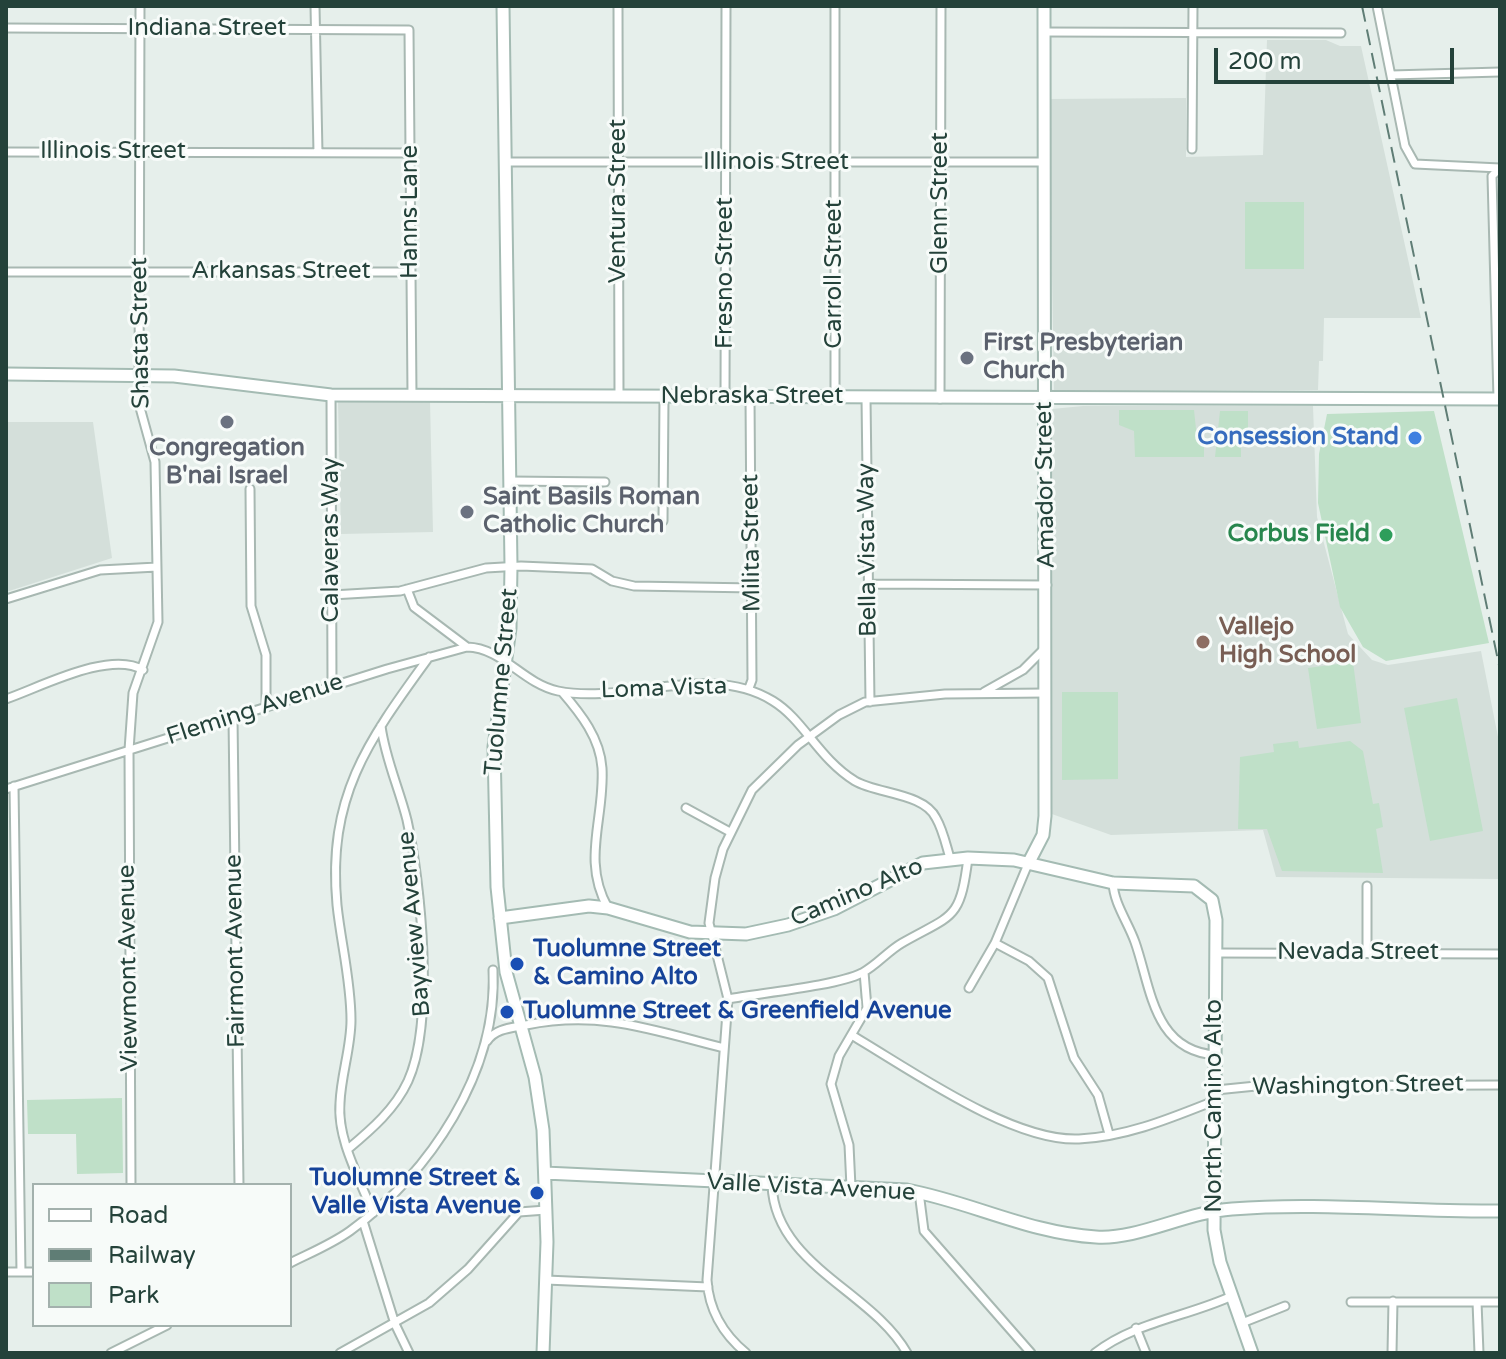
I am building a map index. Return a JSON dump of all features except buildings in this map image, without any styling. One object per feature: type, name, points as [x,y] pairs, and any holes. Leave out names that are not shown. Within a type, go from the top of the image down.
[{"type":"street","name":"Shasta Street","points":[[129,750],[133,693],[158,622],[155,462],[142,419],[140,376],[140,6]]},
{"type":"street","points":[[315,6],[318,153]]},
{"type":"street","name":"Tuolumne Street","points":[[503,6],[508,162],[511,566],[510,628],[494,756],[500,918],[506,972],[538,1092],[545,1173],[543,1353]]},
{"type":"street","name":"Ventura Street","points":[[618,6],[619,396]]},
{"type":"street","name":"Fresno Street","points":[[725,397],[726,6]]},
{"type":"street","name":"Carroll Street","points":[[835,6],[835,398]]},
{"type":"street","name":"Glenn Street","points":[[940,399],[941,6]]},
{"type":"street","name":"Amador Street","points":[[1028,864],[1045,826],[1044,6]]},
{"type":"street","points":[[1192,149],[1193,6]]},
{"type":"street","points":[[1377,6],[1406,147],[1415,164],[1500,169]]},
{"type":"street","name":"Indiana Street","points":[[6,28],[409,30]]},
{"type":"street","name":"Hanns Lane","points":[[409,30],[412,395]]},
{"type":"street","points":[[1044,32],[1341,33]]},
{"type":"street","points":[[1391,75],[1500,72]]},
{"type":"street","name":"Illinois Street","points":[[6,152],[411,153]]},
{"type":"street","name":"Illinois Street","points":[[508,162],[1045,162]]},
{"type":"street","points":[[1499,399],[1492,176],[1500,169]]},
{"type":"street","name":"Arkansas Street","points":[[6,272],[411,272]]},
{"type":"street","name":"Nebraska Street","points":[[6,374],[235,381],[289,392],[331,395],[1045,400],[1499,399]]},
{"type":"street","name":"Calaveras Way","points":[[331,395],[332,686]]},
{"type":"street","points":[[663,521],[664,397]]},
{"type":"street","name":"Milita Street","points":[[749,688],[752,680],[754,588],[750,397]]},
{"type":"street","name":"Bella Vista Way","points":[[866,398],[870,702]]},
{"type":"street","points":[[510,481],[605,482]]},
{"type":"street","points":[[250,489],[251,606],[266,655],[266,707]]},
{"type":"street","points":[[332,595],[407,589],[486,568],[511,566],[592,569],[612,581],[634,586],[754,588]]},
{"type":"street","points":[[6,599],[100,570],[157,567]]},
{"type":"street","points":[[869,584],[1047,585]]},
{"type":"street","points":[[407,589],[414,607],[467,647],[491,650],[504,660]]},
{"type":"street","points":[[982,693],[1023,670],[1047,646]]},
{"type":"street","name":"Fleming Avenue","points":[[10,787],[467,647]]},
{"type":"street","points":[[373,1213],[340,1126],[351,1019],[335,873],[349,784],[380,724],[429,657]]},
{"type":"street","name":"Loma Vista","points":[[504,660],[538,684],[562,692],[715,684],[749,688],[786,710],[829,761],[861,785],[928,807],[936,816],[950,858]]},
{"type":"street","points":[[6,699],[93,668],[117,663],[133,664],[143,670]]},
{"type":"street","points":[[562,692],[592,732],[601,759],[593,862],[596,883],[608,908]]},
{"type":"street","points":[[746,1353],[730,1339],[716,1318],[708,1287],[712,1182],[728,999],[710,935],[715,878],[730,832],[752,790],[808,737],[839,715],[870,702],[982,693],[1046,693]]},
{"type":"street","name":"Fairmont Avenue","points":[[233,718],[239,1183]]},
{"type":"street","name":"Bayview Avenue","points":[[348,1149],[373,1128],[400,1095],[409,1078],[423,1030],[423,973],[412,847],[380,724]]},
{"type":"street","name":"Viewmont Avenue","points":[[129,750],[131,1183]]},
{"type":"street","points":[[10,787],[21,1272]]},
{"type":"street","points":[[686,808],[730,832]]},
{"type":"street","name":"Camino Alto","points":[[500,918],[559,908],[608,908],[666,926],[710,935],[746,934],[803,920],[855,899],[913,867],[950,858],[1028,864],[1113,883],[1170,883]]},
{"type":"street","points":[[728,999],[864,972],[896,946],[941,925],[954,913],[964,890],[968,858]]},
{"type":"street","points":[[969,988],[995,943],[1028,864]]},
{"type":"street","points":[[1113,883],[1113,895],[1135,942],[1151,1001],[1161,1023],[1186,1045],[1216,1055]]},
{"type":"street","name":"North Camino Alto","points":[[1170,883],[1194,886],[1212,900],[1216,920],[1214,1211],[1220,1262],[1252,1353]]},
{"type":"street","points":[[1367,886],[1367,953]]},
{"type":"street","points":[[995,943],[1029,961],[1048,978],[1074,1058],[1098,1095],[1109,1134]]},
{"type":"street","name":"Nevada Street","points":[[1216,953],[1500,954]]},
{"type":"street","points":[[292,1262],[363,1221],[421,1165],[452,1119],[486,1043],[494,991],[493,970]]},
{"type":"street","points":[[851,1187],[849,1145],[831,1084],[839,1056],[867,1008],[864,972]]},
{"type":"street","points":[[486,1043],[498,1031],[567,1017],[597,1018],[724,1048]]},
{"type":"street","name":"Washington Street","points":[[853,1036],[1016,1128],[1057,1138],[1109,1134],[1144,1126],[1215,1096],[1256,1086],[1500,1085]]},
{"type":"street","name":"Valle Vista Avenue","points":[[545,1173],[919,1192],[1022,1225],[1097,1238],[1125,1235],[1214,1211],[1500,1211]]},
{"type":"street","points":[[772,1185],[776,1208],[795,1242],[822,1274],[884,1323],[907,1353]]},
{"type":"street","points":[[919,1192],[924,1231],[1031,1353]]},
{"type":"street","points":[[340,1353],[429,1303],[468,1269],[519,1212],[546,1210]]},
{"type":"street","points":[[363,1221],[395,1324],[409,1353]]},
{"type":"street","points":[[6,1272],[32,1272]]},
{"type":"street","points":[[546,1280],[708,1287]]},
{"type":"street","points":[[1095,1353],[1136,1328],[1204,1309],[1232,1296]]},
{"type":"street","points":[[1392,1353],[1393,1301]]},
{"type":"street","points":[[1351,1302],[1500,1302]]},
{"type":"street","points":[[1477,1302],[1479,1353]]},
{"type":"street","points":[[1242,1323],[1285,1306]]},
{"type":"street","points":[[111,1353],[163,1327]]},
{"type":"street","points":[[1136,1328],[1146,1353]]},
{"type":"shaded area","points":[[1267,40],[1326,40],[1340,46],[1361,46],[1421,318],[1324,318],[1323,361],[1319,361],[1318,390],[1054,391],[1049,99],[1186,98],[1186,157],[1263,155]]},
{"type":"shaded area","points":[[430,401],[433,532],[341,534],[338,402]]},
{"type":"shaded area","name":"Vallejo High School","points":[[1083,406],[1313,406],[1317,517],[1348,634],[1372,660],[1388,665],[1481,651],[1500,747],[1500,879],[1276,877],[1263,830],[1111,835],[1049,813],[1052,409]]},
{"type":"shaded area","points":[[6,422],[93,422],[112,558],[6,592]]},
{"type":"green space","points":[[1245,202],[1304,202],[1304,269],[1245,269]]},
{"type":"green space","points":[[1119,410],[1194,410],[1196,429],[1204,434],[1204,457],[1135,457],[1134,431],[1119,425]]},
{"type":"green space","points":[[1220,411],[1248,411],[1248,439],[1241,440],[1241,457],[1215,457]]},
{"type":"green space","points":[[1434,411],[1489,643],[1386,661],[1363,647],[1340,607],[1318,503],[1319,454],[1327,414]]},
{"type":"green space","points":[[1353,662],[1361,723],[1317,729],[1308,668]]},
{"type":"green space","points":[[1062,692],[1118,692],[1118,779],[1062,780]]},
{"type":"green space","points":[[1457,698],[1483,831],[1430,841],[1404,708]]},
{"type":"green space","points":[[1298,741],[1299,748],[1350,741],[1363,751],[1373,804],[1379,803],[1383,827],[1376,829],[1383,873],[1282,871],[1267,829],[1238,829],[1240,757],[1274,752],[1273,744]]},
{"type":"green space","points":[[122,1098],[123,1173],[77,1174],[76,1134],[28,1134],[27,1100]]},
{"type":"railway","points":[[1362,6],[1500,670]]},
{"type":"place","name":"First Presbyterian Church","points":[[967,358]]},
{"type":"place","name":"Congregation B'nai Israel","points":[[227,422]]},
{"type":"place","name":"Consession Stand","points":[[1415,438]]},
{"type":"place","name":"Saint Basils Roman Catholic Church","points":[[467,512]]},
{"type":"place","name":"Corbus Field","points":[[1386,535]]},
{"type":"place","name":"Vallejo High School","points":[[1203,642]]},
{"type":"place","name":"Tuolumne Street & Camino Alto","points":[[517,964]]},
{"type":"place","name":"Tuolumne Street & Greenfield Avenue","points":[[507,1012]]},
{"type":"place","name":"Tuolumne Street & Valle Vista Avenue","points":[[537,1193]]}]
